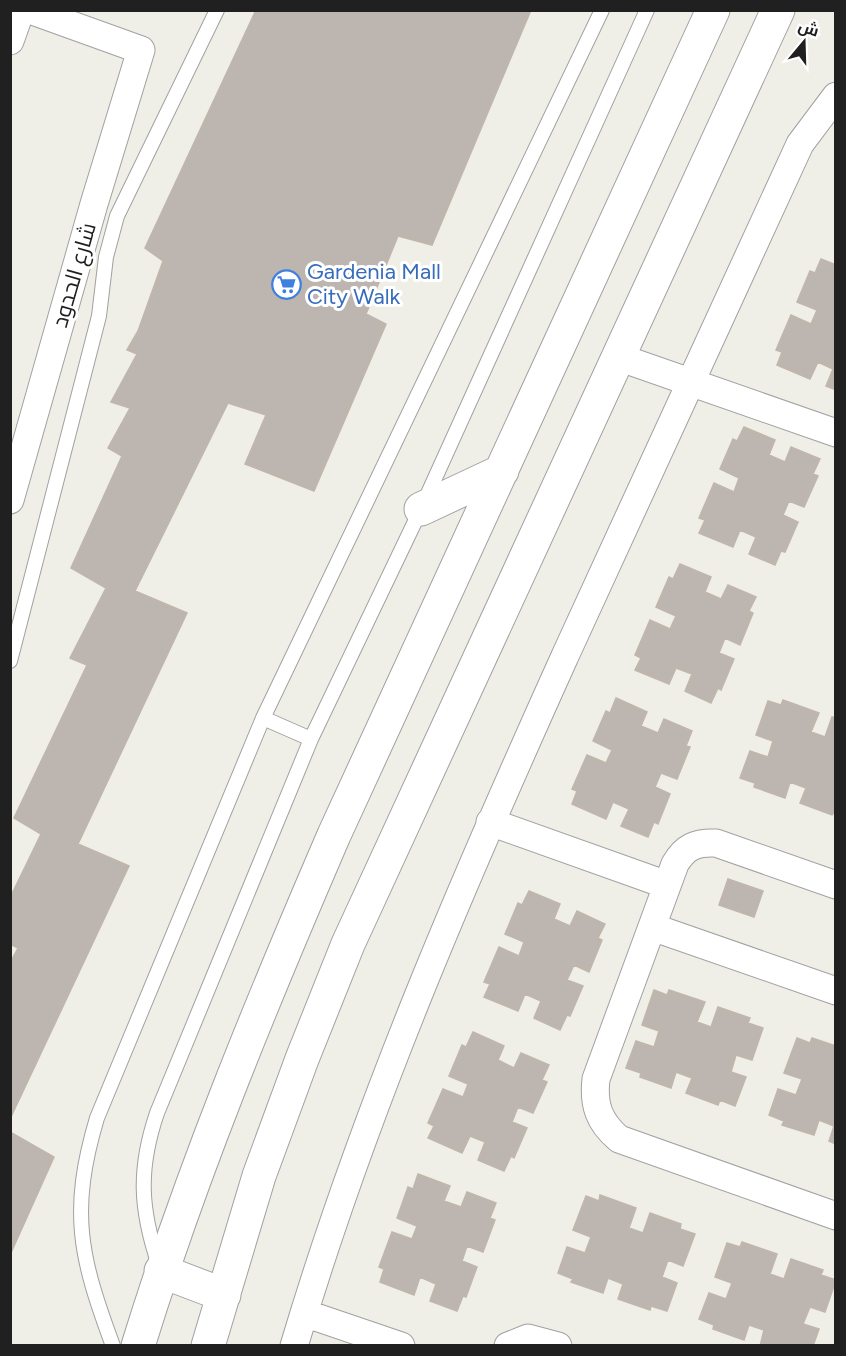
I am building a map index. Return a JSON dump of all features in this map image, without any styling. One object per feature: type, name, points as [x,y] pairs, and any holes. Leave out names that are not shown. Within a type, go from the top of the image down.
[{"type":"street","points":[[10,41],[21,10]]},
{"type":"street","name":"شارع الحدود","points":[[10,500],[91,215],[141,50],[30,10]]},
{"type":"street","points":[[138,1346],[161,1271],[287,944],[713,10]]},
{"type":"street","points":[[208,1346],[263,1166],[302,1059],[348,944],[778,10]]},
{"type":"street","points":[[294,1346],[390,1064],[490,822],[800,144],[836,96]]},
{"type":"street","points":[[618,357],[836,433]]},
{"type":"street","points":[[421,509],[502,471]]},
{"type":"street","points":[[490,822],[668,885]]},
{"type":"street","points":[[836,885],[716,843],[703,842],[691,846],[681,854],[596,1079],[596,1104],[606,1128],[620,1139],[836,1216]]},
{"type":"street","points":[[652,927],[836,991]]},
{"type":"street","points":[[161,1271],[224,1295]]},
{"type":"street","points":[[304,1313],[401,1346]]},
{"type":"street","points":[[508,1346],[528,1338],[558,1346]]},
{"type":"lane","points":[[10,662],[99,316],[106,257],[117,216],[217,10]]},
{"type":"lane","points":[[113,1346],[91,1286],[83,1253],[81,1185],[87,1151],[97,1118],[263,718],[602,10]]},
{"type":"lane","points":[[161,1271],[144,1209],[142,1184],[149,1136],[311,739],[421,509],[647,10]]},
{"type":"lane","points":[[263,718],[311,739]]},
{"type":"building","points":[[256,10],[531,10],[432,245],[398,236],[366,314],[386,324],[314,491],[245,464],[266,415],[228,403],[135,591],[187,613],[78,844],[129,866],[10,1119],[10,963],[18,948],[10,944],[10,898],[41,834],[14,818],[87,665],[70,658],[106,588],[71,568],[122,456],[108,448],[130,408],[111,402],[137,354],[127,350],[138,331],[163,261],[145,248]]},
{"type":"building","points":[[821,259],[836,265],[836,390],[826,386],[833,369],[818,362],[810,379],[777,365],[782,352],[776,350],[791,315],[811,324],[817,310],[797,302],[810,271],[815,273]]},
{"type":"building","points":[[744,427],[775,440],[769,455],[785,462],[791,447],[820,459],[813,474],[818,476],[804,507],[789,501],[783,515],[798,522],[785,552],[781,551],[775,565],[749,554],[756,537],[740,530],[733,547],[699,533],[705,520],[699,518],[714,483],[734,492],[739,478],[720,469],[733,439],[737,441]]},
{"type":"building","points":[[680,564],[711,577],[705,592],[721,599],[728,585],[756,597],[749,611],[753,613],[740,645],[725,638],[719,653],[734,659],[721,690],[718,688],[711,703],[685,691],[692,674],[676,668],[669,684],[635,670],[641,658],[635,655],[650,620],[670,629],[676,616],[656,607],[669,577],[673,579]]},
{"type":"building","points":[[616,698],[647,712],[641,726],[658,733],[664,719],[692,731],[686,746],[690,747],[677,779],[661,773],[655,787],[670,794],[658,824],[654,822],[648,837],[621,826],[629,809],[613,802],[606,819],[572,804],[577,791],[572,789],[587,755],[606,763],[612,750],[593,741],[606,711],[610,713]]},
{"type":"building","points":[[783,700],[819,713],[811,732],[825,737],[832,717],[836,718],[836,811],[832,815],[800,803],[806,788],[790,782],[785,798],[754,787],[755,783],[740,778],[750,751],[768,757],[773,741],[756,735],[768,701],[781,705]]},
{"type":"building","points":[[728,879],[763,891],[754,917],[719,905]]},
{"type":"building","points":[[529,891],[560,904],[554,919],[570,926],[577,911],[605,924],[598,938],[602,940],[589,972],[574,965],[567,980],[583,986],[570,1016],[567,1015],[560,1030],[534,1018],[541,1001],[525,994],[518,1011],[484,997],[490,984],[484,982],[499,947],[519,956],[524,942],[505,934],[518,903],[522,905]]},
{"type":"building","points":[[654,990],[667,995],[669,990],[705,1002],[697,1022],[711,1027],[718,1007],[750,1018],[748,1023],[763,1028],[752,1060],[736,1055],[731,1072],[746,1077],[735,1106],[720,1100],[718,1105],[686,1093],[692,1078],[676,1072],[671,1088],[640,1077],[641,1073],[626,1068],[636,1041],[654,1047],[659,1031],[642,1025]]},
{"type":"building","points":[[473,1032],[504,1046],[498,1060],[514,1068],[521,1053],[549,1065],[542,1080],[547,1082],[533,1113],[518,1107],[512,1122],[527,1128],[514,1158],[511,1156],[504,1171],[478,1160],[485,1142],[470,1136],[462,1153],[428,1138],[434,1126],[428,1123],[443,1089],[463,1097],[468,1084],[449,1076],[462,1045],[466,1047]]},
{"type":"building","points":[[797,1038],[810,1043],[812,1038],[836,1046],[836,1144],[829,1141],[834,1126],[819,1120],[814,1135],[782,1125],[784,1121],[769,1115],[778,1089],[796,1095],[802,1079],[784,1073]]},
{"type":"building","points":[[10,1132],[54,1157],[10,1255]]},
{"type":"building","points":[[418,1174],[450,1186],[444,1201],[461,1207],[467,1192],[496,1203],[490,1218],[495,1220],[483,1252],[467,1246],[462,1261],[477,1267],[466,1297],[463,1296],[457,1311],[430,1301],[436,1284],[420,1277],[414,1295],[380,1282],[384,1269],[379,1267],[392,1232],[412,1239],[417,1226],[397,1218],[408,1187],[413,1189]]},
{"type":"building","points":[[600,1195],[636,1208],[629,1228],[643,1233],[650,1213],[681,1224],[680,1229],[695,1234],[683,1266],[668,1260],[662,1277],[677,1283],[667,1311],[651,1306],[650,1310],[618,1299],[623,1284],[608,1278],[603,1293],[571,1282],[573,1279],[558,1273],[567,1247],[585,1253],[591,1237],[573,1230],[586,1196],[599,1201]]},
{"type":"building","points":[[742,1242],[777,1254],[770,1274],[784,1279],[791,1259],[823,1270],[821,1275],[836,1280],[825,1312],[810,1307],[803,1324],[819,1329],[813,1346],[760,1346],[764,1330],[749,1325],[744,1340],[713,1329],[714,1325],[699,1319],[709,1293],[726,1299],[732,1283],[715,1277],[727,1243],[740,1247]]},
{"type":"place","name":"Gardenia Mall City Walk","points":[[286,284]]}]
